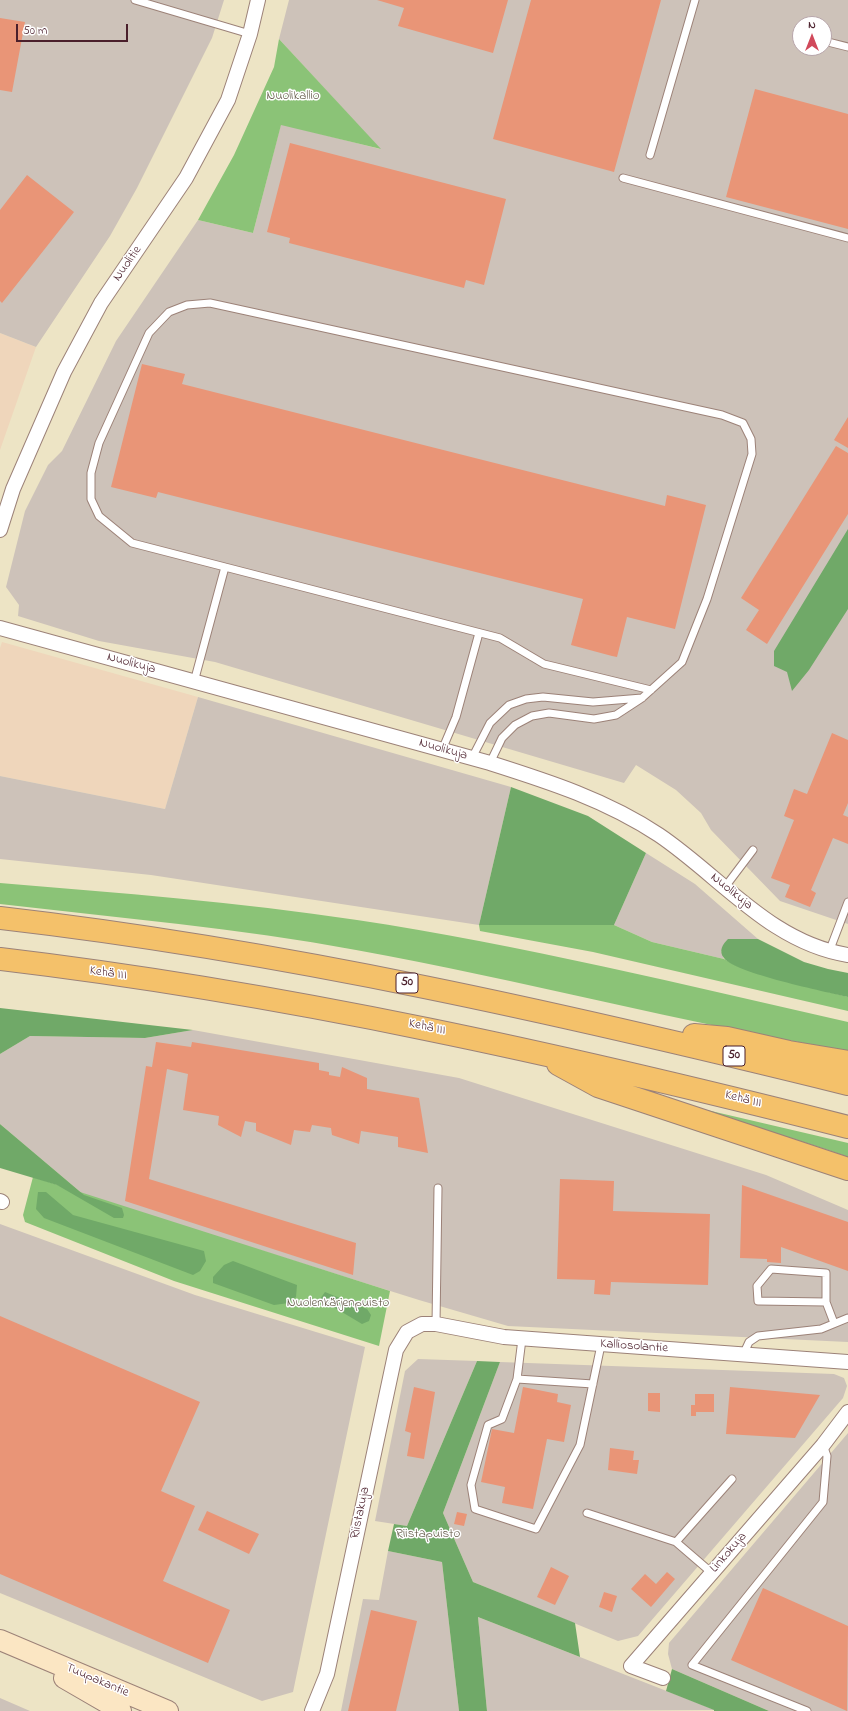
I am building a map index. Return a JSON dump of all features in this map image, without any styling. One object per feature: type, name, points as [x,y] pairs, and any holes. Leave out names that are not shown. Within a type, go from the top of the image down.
[{"type":"highway","name":"50","points":[[0,918],[194,944],[467,994],[619,1028],[848,1084]]},
{"type":"highway","name":"Kehä III","points":[[0,959],[188,986],[304,1005],[534,1051],[848,1127]]},
{"type":"highway","points":[[619,1028],[727,1038],[789,1052],[848,1062]]},
{"type":"highway","points":[[534,1051],[598,1086],[848,1169]]},
{"type":"main road","name":"Tuupakantie","points":[[0,1640],[168,1711]]},
{"type":"main road","name":"Tuupakantie","points":[[26,1652],[75,1686],[121,1711]]},
{"type":"street","name":"Nuolitie","points":[[0,530],[13,489],[64,372],[101,303],[186,178],[228,100],[250,34],[258,0]]},
{"type":"street","name":"Nuolikuja","points":[[0,628],[490,763],[573,790],[631,818],[683,853],[778,929],[829,952],[848,955]]},
{"type":"street","name":"Kalliosolantie","points":[[429,1324],[522,1339],[848,1362]]},
{"type":"street","name":"Riistakuja","points":[[312,1711],[327,1674],[396,1350],[406,1332],[429,1324]]},
{"type":"street","name":"Linkokuja","points":[[663,1678],[631,1666],[823,1445],[848,1412]]},
{"type":"lane","points":[[135,0],[250,34]]},
{"type":"lane","points":[[650,155],[695,0]]},
{"type":"lane","points":[[832,43],[848,47]]},
{"type":"lane","points":[[623,178],[848,238]]},
{"type":"lane","points":[[490,763],[502,738],[515,725],[532,716],[549,713],[594,719],[616,715],[642,698],[651,690],[682,662],[707,599],[752,454],[751,439],[743,423],[722,415],[210,303],[187,305],[169,312],[149,333],[99,443],[91,473],[91,499],[99,516],[132,543],[500,638],[544,664],[651,690]]},
{"type":"lane","points":[[194,682],[225,567]]},
{"type":"lane","points":[[442,750],[456,717],[479,633]]},
{"type":"lane","points":[[472,758],[490,723],[510,705],[526,699],[543,697],[593,702],[642,698]]},
{"type":"lane","points":[[725,887],[753,850]]},
{"type":"lane","points":[[829,952],[848,902]]},
{"type":"lane","points":[[429,1324],[438,1188]]},
{"type":"lane","points":[[826,1302],[758,1301],[757,1286],[771,1269],[826,1273],[826,1302],[834,1323]]},
{"type":"lane","points":[[743,1355],[749,1342],[758,1336],[821,1329],[848,1318]]},
{"type":"lane","points":[[522,1339],[516,1379],[502,1419],[488,1424],[471,1485],[475,1509],[536,1530],[580,1445],[601,1345]]},
{"type":"lane","points":[[516,1379],[593,1384]]},
{"type":"lane","points":[[807,1711],[692,1665],[823,1502],[827,1456],[823,1445]]},
{"type":"lane","points":[[676,1542],[732,1479]]},
{"type":"lane","points":[[587,1513],[676,1542],[712,1573]]},
{"type":"shaded area","points":[[0,0],[224,0],[212,38],[137,188],[110,236],[36,347],[0,333]]},
{"type":"shaded area","points":[[289,0],[848,0],[848,924],[780,901],[711,830],[701,813],[676,790],[636,765],[624,783],[215,662],[99,641],[18,616],[19,605],[6,587],[25,511],[48,465],[62,451],[116,341],[198,220],[253,233],[281,124],[380,149],[279,39]]},
{"type":"shaded area","points":[[0,333],[36,347],[0,450]]},
{"type":"shaded area","points":[[2,642],[198,697],[165,809],[0,776],[0,648]]},
{"type":"shaded area","points":[[198,697],[511,787],[479,925],[151,875],[0,859],[0,776],[165,809]]},
{"type":"shaded area","points":[[646,853],[695,884],[758,939],[745,940],[721,951],[724,959],[652,942],[614,925]]},
{"type":"shaded area","points":[[193,1030],[459,1078],[766,1175],[848,1210],[848,1342],[508,1326],[419,1300],[84,1195],[0,1124],[0,1054],[30,1036],[145,1038]]},
{"type":"shaded area","points":[[0,1224],[195,1295],[365,1347],[293,1692],[262,1701],[0,1593]]},
{"type":"shaded area","points":[[418,1359],[477,1361],[407,1526],[375,1521],[405,1371]]},
{"type":"shaded area","points":[[500,1362],[834,1374],[844,1378],[847,1386],[843,1398],[638,1636],[618,1641],[473,1582],[443,1513]]},
{"type":"shaded area","points":[[848,1433],[848,1711],[769,1711],[672,1669],[668,1654],[669,1643]]},
{"type":"shaded area","points":[[388,1551],[442,1562],[459,1711],[341,1711],[363,1599],[379,1600]]},
{"type":"shaded area","points":[[478,1617],[715,1710],[487,1711]]},
{"type":"shaded area","points":[[0,1698],[30,1711],[0,1711]]},
{"type":"green space","name":"Nuolikallio","points":[[279,39],[381,149],[281,125],[253,233],[198,220],[234,155],[274,67]]},
{"type":"green space","points":[[848,529],[848,609],[809,670],[792,691],[787,672],[774,666],[774,651]]},
{"type":"green space","points":[[511,787],[588,816],[646,853],[614,925],[479,925]]},
{"type":"green space","points":[[0,883],[178,898],[268,908],[357,920],[480,941],[603,966],[848,1022],[848,1051],[725,1028],[479,974],[312,942],[179,924],[0,904]]},
{"type":"green space","points":[[479,925],[614,925],[652,942],[724,959],[737,966],[774,978],[848,997],[848,1011],[593,952],[480,931]]},
{"type":"green space","points":[[728,939],[758,939],[804,962],[848,973],[848,997],[762,976],[731,964],[721,953],[723,945]]},
{"type":"green space","points":[[0,1008],[193,1030],[145,1038],[30,1036],[0,1054]]},
{"type":"green space","points":[[694,1107],[848,1143],[848,1157],[828,1150]]},
{"type":"green space","points":[[0,1124],[84,1195],[122,1208],[124,1215],[123,1218],[114,1218],[57,1185],[0,1168]]},
{"type":"green space","name":"Nuolenkärjenpuisto","points":[[33,1177],[390,1291],[379,1346],[174,1281],[25,1222],[23,1215]]},
{"type":"green space","points":[[38,1192],[46,1192],[73,1215],[204,1251],[206,1261],[200,1271],[193,1275],[44,1218],[36,1209]]},
{"type":"green space","points":[[233,1261],[297,1285],[296,1297],[289,1303],[274,1305],[213,1283],[213,1277],[224,1265]]},
{"type":"green space","points":[[325,1292],[367,1309],[371,1315],[369,1321],[362,1324],[320,1299]]},
{"type":"green space","name":"Riistapuisto","points":[[477,1361],[500,1362],[443,1513],[473,1582],[575,1623],[580,1657],[478,1617],[487,1711],[459,1711],[442,1562],[388,1551],[394,1524],[407,1526]]},
{"type":"green space","points":[[672,1669],[769,1711],[714,1711],[666,1691]]},
{"type":"building","points":[[377,0],[508,0],[493,53],[398,26],[404,8]]},
{"type":"building","points":[[531,0],[661,0],[614,172],[493,139]]},
{"type":"building","points":[[0,18],[25,22],[12,92],[0,90]]},
{"type":"building","points":[[755,89],[848,114],[848,229],[726,197]]},
{"type":"building","points":[[290,143],[506,199],[484,285],[466,280],[464,288],[289,243],[290,238],[267,232]]},
{"type":"building","points":[[27,175],[74,212],[2,303],[0,301],[0,210]]},
{"type":"building","points":[[142,364],[185,374],[182,384],[665,506],[667,495],[706,505],[675,629],[627,617],[617,657],[612,656],[571,645],[583,599],[158,492],[156,498],[111,487]]},
{"type":"building","points":[[848,417],[848,448],[834,440]]},
{"type":"building","points":[[836,446],[848,453],[848,514],[767,644],[746,630],[759,610],[741,598]]},
{"type":"building","points":[[832,733],[848,740],[848,803],[843,815],[848,817],[848,844],[833,838],[811,890],[816,893],[810,907],[785,897],[790,885],[771,878],[794,820],[784,816],[794,789],[807,794]]},
{"type":"building","points":[[156,1042],[191,1047],[192,1042],[319,1063],[319,1070],[329,1072],[329,1075],[340,1077],[342,1067],[367,1078],[367,1089],[419,1098],[428,1153],[398,1147],[398,1137],[361,1131],[359,1144],[332,1135],[331,1128],[312,1125],[310,1132],[294,1130],[291,1145],[256,1131],[256,1123],[245,1121],[241,1137],[218,1125],[219,1116],[183,1110],[188,1074],[167,1069],[149,1179],[356,1243],[353,1275],[125,1201],[146,1066],[152,1067]]},
{"type":"building","points":[[560,1179],[614,1181],[613,1211],[710,1214],[708,1285],[611,1282],[610,1295],[594,1294],[595,1280],[557,1279]]},
{"type":"building","points":[[742,1185],[848,1222],[848,1271],[781,1247],[781,1263],[767,1262],[767,1259],[740,1258]]},
{"type":"building","points":[[0,1316],[200,1402],[161,1491],[195,1506],[163,1581],[230,1610],[208,1663],[0,1574]]},
{"type":"building","points":[[414,1387],[435,1392],[424,1459],[407,1456],[411,1433],[405,1431]]},
{"type":"building","points":[[523,1387],[558,1394],[557,1402],[571,1405],[564,1442],[547,1439],[533,1509],[502,1503],[505,1487],[481,1482],[492,1429],[514,1433]]},
{"type":"building","points":[[730,1387],[820,1395],[795,1438],[726,1434]]},
{"type":"building","points":[[648,1393],[660,1393],[660,1412],[648,1411]]},
{"type":"building","points":[[695,1394],[714,1394],[714,1412],[696,1412],[696,1416],[691,1416],[691,1405],[695,1405]]},
{"type":"building","points":[[610,1448],[634,1451],[633,1460],[639,1460],[637,1474],[608,1470]]},
{"type":"building","points":[[207,1511],[259,1534],[249,1554],[198,1530]]},
{"type":"building","points":[[457,1512],[467,1514],[464,1526],[454,1524]]},
{"type":"building","points":[[551,1567],[569,1576],[555,1605],[537,1597]]},
{"type":"building","points":[[667,1572],[675,1579],[651,1607],[631,1589],[645,1574],[656,1584]]},
{"type":"building","points":[[763,1588],[848,1626],[847,1711],[731,1660]]},
{"type":"building","points":[[604,1592],[617,1596],[612,1612],[599,1607]]},
{"type":"building","points":[[371,1610],[417,1621],[396,1711],[348,1711]]}]
